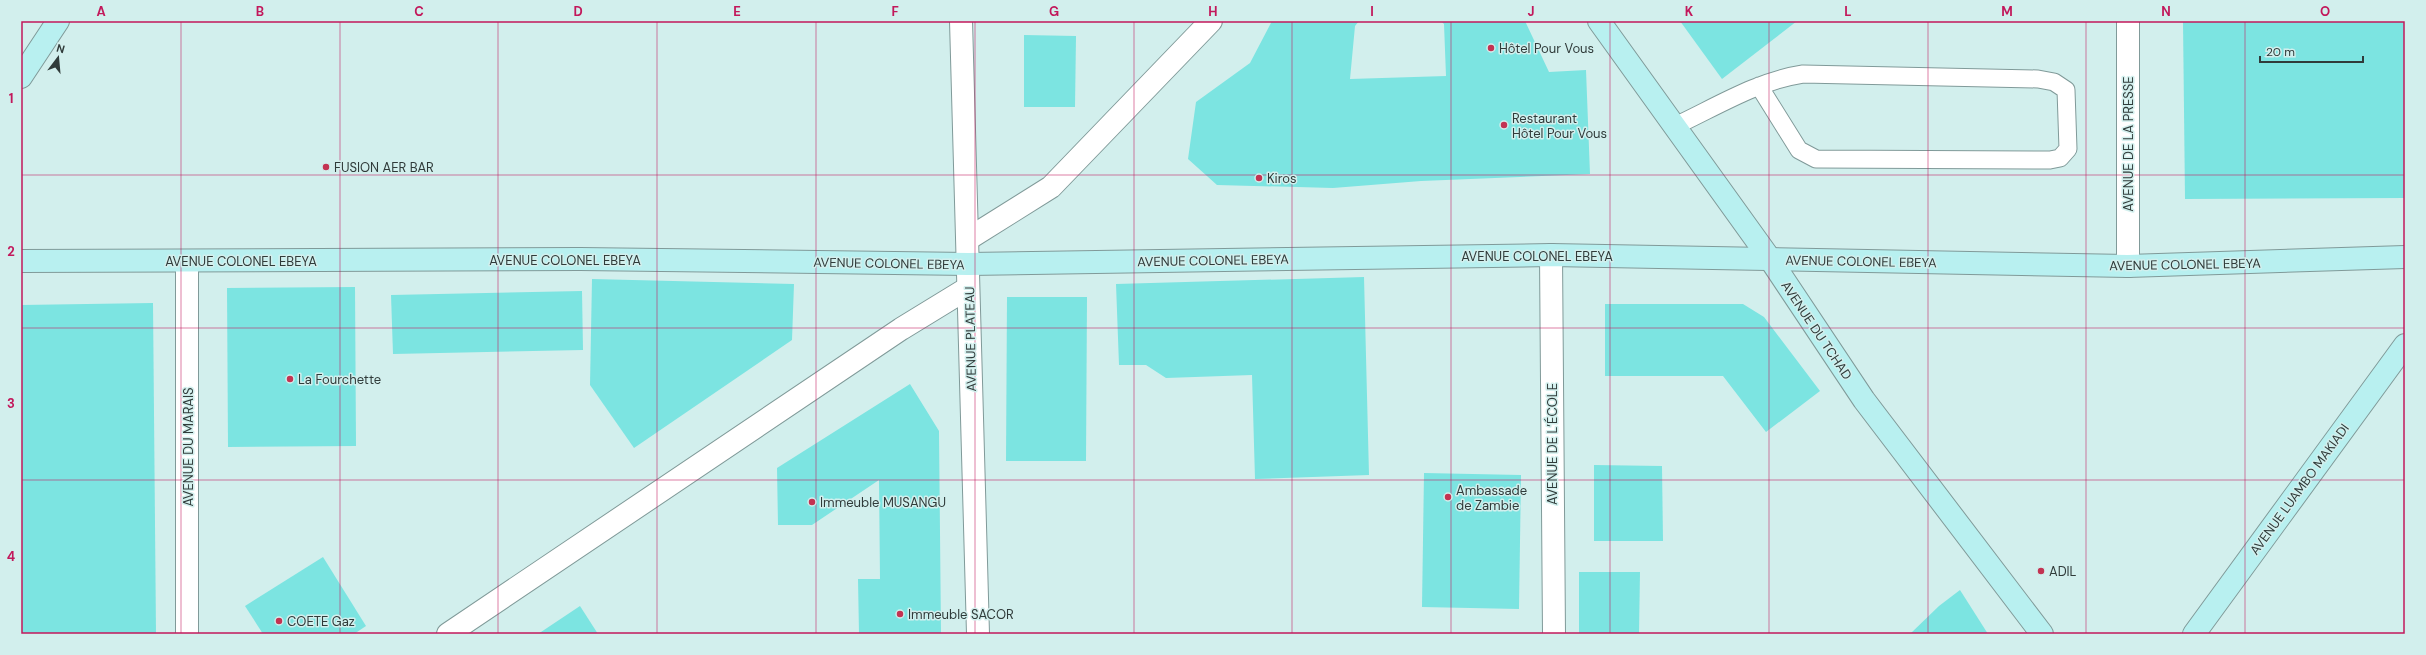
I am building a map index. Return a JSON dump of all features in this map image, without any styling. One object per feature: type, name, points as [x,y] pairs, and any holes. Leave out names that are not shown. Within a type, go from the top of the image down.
[{"type":"street","points":[[21,77],[58,21]]},
{"type":"street","name":"AVENUE PLATEAU","points":[[961,21],[969,264],[968,288],[978,634]]},
{"type":"street","points":[[968,239],[1051,187],[1211,21]]},
{"type":"street","name":"AVENUE DU TCHAD","points":[[1599,21],[1770,259],[1864,400],[2042,634]]},
{"type":"street","name":"AVENUE DE LA PRESSE","points":[[2128,21],[2128,266]]},
{"type":"street","name":"AVENUE COLONEL EBEYA","points":[[21,262],[588,259],[969,264],[1551,255],[2128,266],[2405,258]]},
{"type":"street","name":"AVENUE DE L’ÉCOLE","points":[[1551,255],[1554,634]]},
{"type":"street","name":"AVENUE DU MARAIS","points":[[187,261],[187,634]]},
{"type":"street","points":[[448,634],[901,329],[968,288]]},
{"type":"street","name":"AVENUE LUAMBO MAKIADI","points":[[2194,634],[2405,345]]},
{"type":"lane","points":[[1675,126],[1759,86],[1779,78],[1803,74],[2038,79],[2054,82],[2066,90],[2068,149],[2060,158],[2050,160],[1816,159],[1798,150],[1759,86]]},
{"type":"building","points":[[1272,21],[1359,21],[1355,26],[1350,79],[1446,76],[1444,24],[1441,21],[1525,21],[1549,72],[1586,70],[1590,174],[1421,181],[1333,188],[1217,185],[1188,159],[1196,102],[1250,63]]},
{"type":"building","points":[[1680,21],[1797,21],[1722,79]]},
{"type":"building","points":[[2183,21],[2405,21],[2405,198],[2185,199]]},
{"type":"building","points":[[1024,35],[1076,36],[1075,107],[1024,107]]},
{"type":"building","points":[[1364,277],[1369,475],[1255,479],[1252,375],[1166,378],[1146,365],[1119,365],[1116,284]]},
{"type":"building","points":[[592,279],[794,284],[792,340],[634,448],[590,385]]},
{"type":"building","points":[[355,287],[356,446],[228,447],[227,288]]},
{"type":"building","points":[[582,291],[583,350],[393,354],[391,295]]},
{"type":"building","points":[[1007,297],[1087,297],[1086,461],[1006,461]]},
{"type":"building","points":[[153,303],[156,634],[21,634],[21,305]]},
{"type":"building","points":[[1605,304],[1743,304],[1764,317],[1820,391],[1766,432],[1723,376],[1605,376]]},
{"type":"building","name":"Immeuble MUSANGU","points":[[910,384],[939,431],[941,634],[859,634],[858,579],[880,579],[879,480],[812,525],[778,525],[777,468]]},
{"type":"building","points":[[1594,465],[1662,466],[1663,541],[1594,541]]},
{"type":"building","points":[[1424,473],[1521,475],[1519,609],[1422,607]]},
{"type":"building","points":[[323,557],[366,626],[354,634],[263,634],[245,606]]},
{"type":"building","points":[[1579,572],[1640,572],[1639,634],[1579,634]]},
{"type":"building","points":[[1960,590],[1988,634],[1910,634],[1939,606]]},
{"type":"building","points":[[580,606],[598,634],[538,634]]},
{"type":"place","name":"Hôtel Pour Vous","points":[[1491,48]]},
{"type":"place","name":"Restaurant Hôtel Pour Vous","points":[[1504,125]]},
{"type":"place","name":"FUSION AER BAR","points":[[326,167]]},
{"type":"place","name":"Kiros","points":[[1259,178]]},
{"type":"place","name":"La Fourchette","points":[[290,379]]},
{"type":"place","name":"Ambassade de Zambie","points":[[1448,497]]},
{"type":"place","name":"Immeuble MUSANGU","points":[[812,502]]},
{"type":"place","name":"ADIL","points":[[2041,571]]},
{"type":"place","name":"Immeuble SACOR","points":[[900,614]]},
{"type":"place","name":"COETE Gaz","points":[[279,621]]}]
